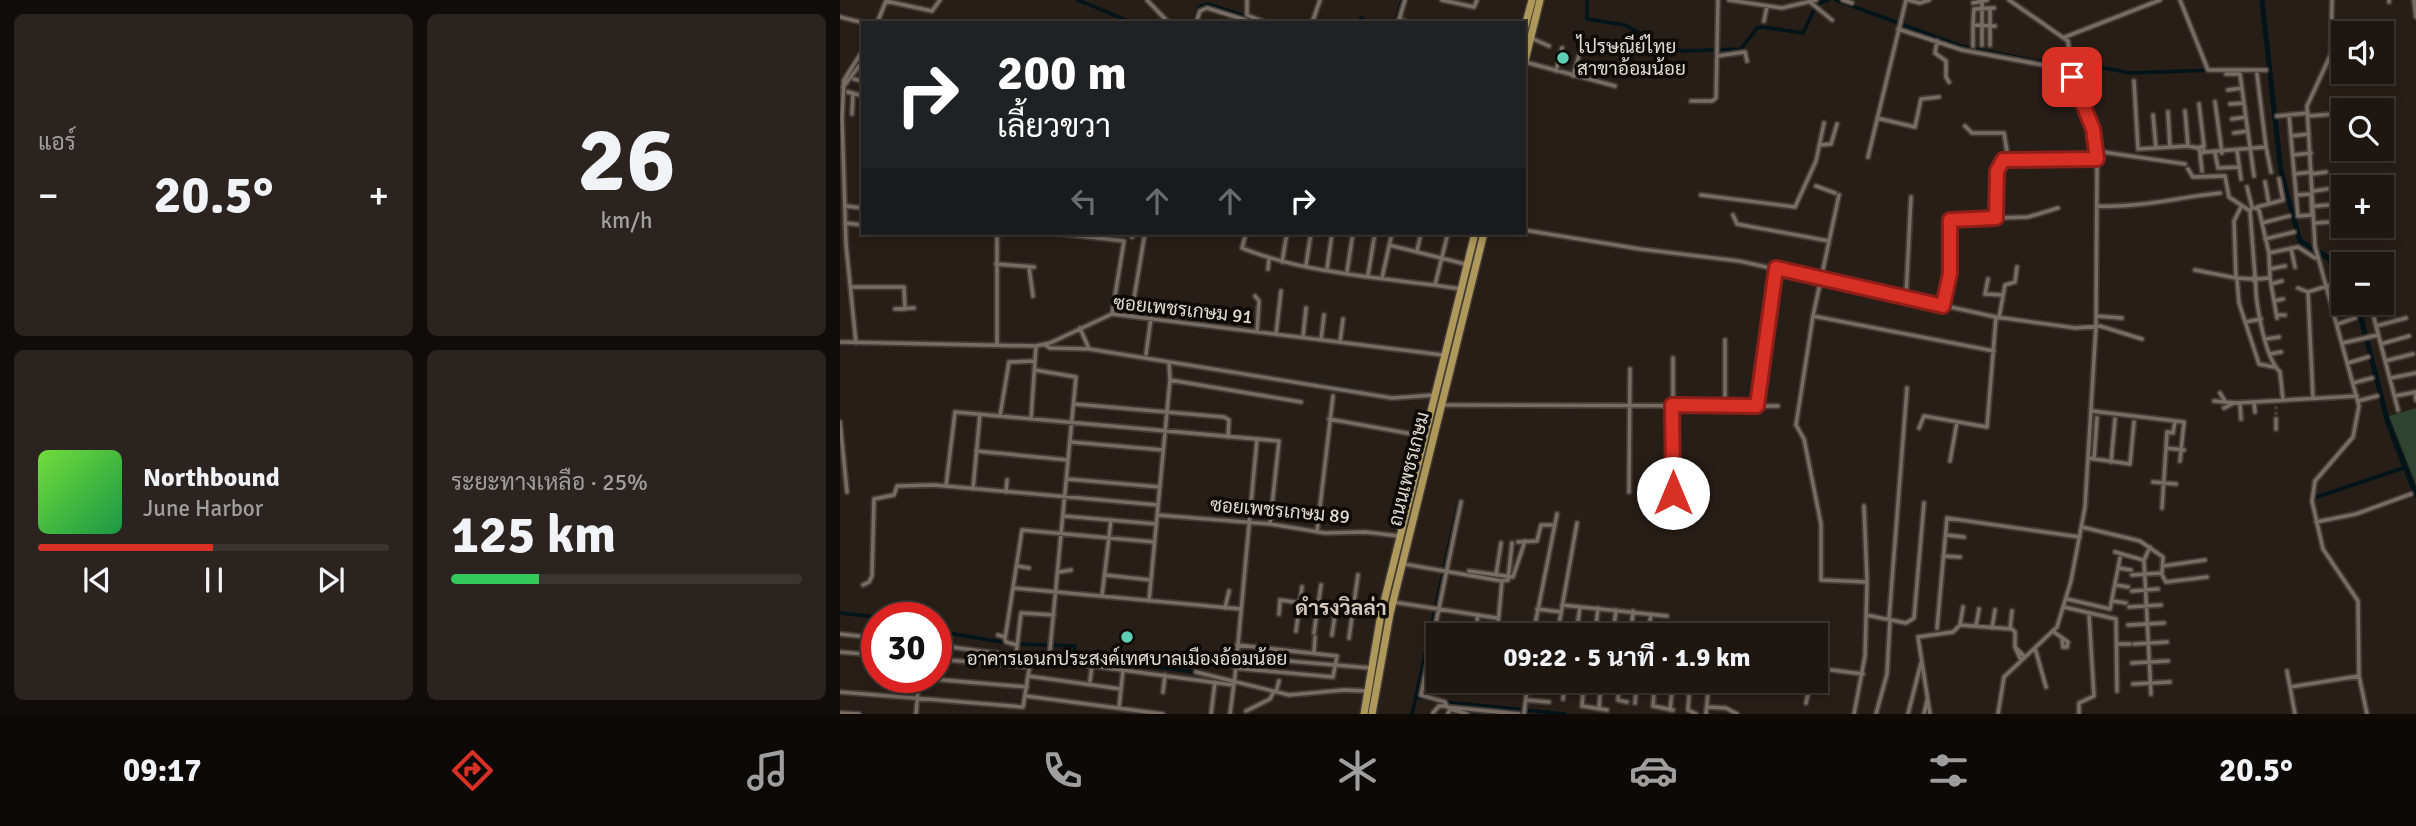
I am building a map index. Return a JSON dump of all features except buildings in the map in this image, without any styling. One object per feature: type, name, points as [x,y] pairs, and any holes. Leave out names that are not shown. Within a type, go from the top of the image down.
[{"type":"main road","points":[[1526,22],[1532,0]]},
{"type":"main road","points":[[1526,60],[1540,0]]},
{"type":"main road","name":"ถนนเพชรเกษม","points":[[1381,636],[1381,614],[1474,235]]},
{"type":"main road","name":"ถนนเพชรเกษม","points":[[1372,714],[1373,682],[1381,636],[1393,602],[1484,235]]},
{"type":"main road","name":"ถนนเพชรเกษม","points":[[1364,714],[1367,691],[1373,682]]},
{"type":"street","points":[[878,21],[886,1],[934,10],[940,0]]},
{"type":"street","points":[[1147,0],[1167,21]]},
{"type":"street","points":[[1247,0],[1247,15],[1262,21]]},
{"type":"street","points":[[1313,21],[1321,0]]},
{"type":"street","points":[[1399,21],[1405,0]]},
{"type":"street","points":[[1442,0],[1474,7],[1477,0]]},
{"type":"street","points":[[1691,102],[1716,100],[1718,0]]},
{"type":"street","points":[[1729,0],[1786,8],[1814,4],[1832,20]]},
{"type":"street","points":[[1843,0],[1852,3]]},
{"type":"street","points":[[1868,157],[1898,26],[1907,0],[1920,3],[1929,0]]},
{"type":"street","points":[[1973,2],[1982,3],[1987,0]]},
{"type":"street","points":[[1998,714],[2004,677],[2054,632],[2067,599],[2082,527],[2092,411],[2098,206],[2093,129],[2072,77],[2065,37],[2009,0]]},
{"type":"street","points":[[2065,37],[2160,0]]},
{"type":"street","points":[[2180,0],[2208,67],[2266,70]]},
{"type":"street","points":[[2289,115],[2299,217],[2312,215],[2308,103],[2319,88],[2331,54],[2332,0]]},
{"type":"street","points":[[2414,0],[2416,17]]},
{"type":"street","points":[[1982,3],[1982,46]]},
{"type":"street","points":[[1764,21],[1767,6]]},
{"type":"street","points":[[1973,46],[1974,9],[1992,8],[1990,45]]},
{"type":"street","points":[[1197,21],[1200,11],[1205,9],[1250,21]]},
{"type":"street","points":[[840,17],[861,22]]},
{"type":"street","points":[[1238,21],[1239,17]]},
{"type":"street","points":[[1973,25],[1993,25]]},
{"type":"street","points":[[1898,26],[1962,50],[2048,66]]},
{"type":"street","points":[[1531,38],[1549,46]]},
{"type":"street","points":[[1937,41],[1935,53],[1946,61],[1946,77],[1949,82]]},
{"type":"street","points":[[1573,76],[1582,45],[1593,46]]},
{"type":"street","points":[[1556,71],[1562,48]]},
{"type":"street","points":[[1717,53],[1742,52],[1747,61]]},
{"type":"street","points":[[856,342],[853,286],[845,223],[842,77],[858,62],[861,55]]},
{"type":"street","points":[[1526,64],[1615,86]]},
{"type":"street","points":[[843,87],[861,66]]},
{"type":"street","points":[[2226,74],[2240,74],[2254,176]]},
{"type":"street","points":[[2257,75],[2271,172]]},
{"type":"street","points":[[854,79],[861,81]]},
{"type":"street","points":[[2134,81],[2137,153]]},
{"type":"street","points":[[2228,90],[2242,88]]},
{"type":"street","points":[[852,114],[850,93],[861,96]]},
{"type":"street","points":[[1877,118],[1915,127],[1921,99],[1939,97]]},
{"type":"street","points":[[2215,102],[2222,153]]},
{"type":"street","points":[[2230,104],[2244,103]]},
{"type":"street","points":[[2199,104],[2204,146],[2201,151],[2202,172]]},
{"type":"street","points":[[2185,111],[2188,146]]},
{"type":"street","points":[[2168,112],[2171,146]]},
{"type":"street","points":[[2277,116],[2331,114]]},
{"type":"street","points":[[2152,115],[2155,148]]},
{"type":"street","points":[[2232,119],[2246,117]]},
{"type":"street","points":[[1701,195],[1794,208],[1812,185],[1824,123]]},
{"type":"street","points":[[1820,145],[1831,145],[1837,124]]},
{"type":"street","points":[[1965,126],[1972,133],[2004,133],[2008,158]]},
{"type":"street","points":[[2234,133],[2248,131]]},
{"type":"street","points":[[2291,136],[2309,134]]},
{"type":"street","points":[[2137,153],[2171,146],[2188,146],[2215,153],[2266,147]]},
{"type":"street","points":[[2237,150],[2241,179]]},
{"type":"street","points":[[2096,151],[2137,153],[2185,164]]},
{"type":"street","points":[[2215,153],[2218,168],[2239,167]]},
{"type":"street","points":[[2292,155],[2311,153]]},
{"type":"street","points":[[1996,218],[1997,171],[2003,160],[2094,158]]},
{"type":"street","points":[[2188,169],[2193,177],[2224,175],[2228,192],[2241,207],[2253,208],[2284,199],[2279,179]]},
{"type":"street","points":[[2294,174],[2326,172]]},
{"type":"street","points":[[2265,182],[2269,204]]},
{"type":"street","points":[[1812,185],[1837,194],[1813,316],[1796,425],[1804,439],[1821,524],[1821,580],[1867,582]]},
{"type":"street","points":[[2248,187],[2253,208],[2255,279],[2261,319],[2274,367]]},
{"type":"street","points":[[2296,195],[2327,189]]},
{"type":"street","points":[[2098,206],[2156,204],[2182,197],[2221,193]]},
{"type":"street","points":[[2313,193],[2316,257],[2331,298]]},
{"type":"street","points":[[1906,296],[1911,197]]},
{"type":"street","points":[[2315,206],[2329,205]]},
{"type":"street","points":[[845,206],[861,208]]},
{"type":"street","points":[[2241,207],[2234,221],[2237,279],[2245,322],[2259,364],[2274,367],[2280,372],[2283,400]]},
{"type":"street","points":[[1943,306],[1950,273],[1950,220],[2028,217],[2058,208]]},
{"type":"street","points":[[2253,208],[2262,223],[2269,253],[2270,278],[2277,317],[2284,315]]},
{"type":"street","points":[[1733,215],[1737,224],[1829,242]]},
{"type":"street","points":[[2262,223],[2290,216]]},
{"type":"street","points":[[2316,223],[2330,222]]},
{"type":"street","points":[[845,223],[861,225]]},
{"type":"street","points":[[1526,230],[1776,268],[1997,317],[2095,328],[2142,339]]},
{"type":"street","points":[[2265,239],[2294,232]]},
{"type":"street","points":[[997,235],[997,345]]},
{"type":"street","points":[[1072,235],[1124,241],[1112,314]]},
{"type":"street","points":[[1131,316],[1145,235]]},
{"type":"street","points":[[1245,235],[1242,248],[1269,259],[1461,289]]},
{"type":"street","points":[[1282,262],[1287,235]]},
{"type":"street","points":[[1306,265],[1311,235]]},
{"type":"street","points":[[1327,269],[1332,235]]},
{"type":"street","points":[[1347,272],[1353,235]]},
{"type":"street","points":[[1368,275],[1375,235]]},
{"type":"street","points":[[1382,278],[1392,235]]},
{"type":"street","points":[[1416,252],[1420,235]]},
{"type":"street","points":[[1435,285],[1447,235]]},
{"type":"street","points":[[1389,245],[1467,265]]},
{"type":"street","points":[[2269,253],[2301,247],[2316,257]]},
{"type":"street","points":[[2291,248],[2295,267]]},
{"type":"street","points":[[1268,269],[1269,259]]},
{"type":"street","points":[[996,264],[1034,267]]},
{"type":"street","points":[[2270,269],[2285,266]]},
{"type":"street","points":[[1029,267],[1033,296]]},
{"type":"street","points":[[1919,428],[1924,416],[1983,427],[1989,423],[1997,317],[2006,284],[2015,282],[2017,267]]},
{"type":"street","points":[[1757,406],[1776,268]]},
{"type":"street","points":[[2195,270],[2237,279],[2270,278]]},
{"type":"street","points":[[1988,278],[1985,294],[2003,295]]},
{"type":"street","points":[[2271,284],[2282,281]]},
{"type":"street","points":[[853,286],[904,287],[905,309]]},
{"type":"street","points":[[2298,288],[2308,292],[2331,286]]},
{"type":"street","points":[[1276,334],[1282,291]]},
{"type":"street","points":[[2308,292],[2313,398]]},
{"type":"street","points":[[1255,296],[1259,301],[1257,332]]},
{"type":"street","points":[[2274,301],[2283,299]]},
{"type":"street","points":[[895,310],[914,308]]},
{"type":"street","points":[[1303,337],[1306,308]]},
{"type":"street","name":"ซอยเพชรเกษม 91","points":[[840,342],[1036,346],[1045,345],[1112,314],[1445,356]]},
{"type":"street","points":[[1321,340],[1324,315]]},
{"type":"street","points":[[2336,315],[2358,398],[2351,441],[2314,484],[2312,501],[2323,549],[2358,601],[2359,676],[2367,714]]},
{"type":"street","points":[[1813,316],[1994,351]]},
{"type":"street","points":[[2096,316],[2122,318]]},
{"type":"street","points":[[1146,354],[1151,318]]},
{"type":"street","points":[[2338,324],[2355,318]]},
{"type":"street","points":[[2374,318],[2399,410]]},
{"type":"street","points":[[2376,326],[2406,318]]},
{"type":"street","points":[[1340,342],[1343,319]]},
{"type":"street","points":[[2245,322],[2261,319]]},
{"type":"street","points":[[1080,328],[1089,349]]},
{"type":"street","points":[[2343,344],[2378,334]]},
{"type":"street","points":[[2381,344],[2409,336]]},
{"type":"street","points":[[2266,339],[2279,337]]},
{"type":"street","points":[[1725,340],[1725,406]]},
{"type":"street","points":[[1045,345],[1054,349],[1089,349],[1392,398],[1435,395]]},
{"type":"street","points":[[1031,419],[1036,346]]},
{"type":"street","points":[[2270,354],[2281,352]]},
{"type":"street","points":[[2385,361],[2413,354]]},
{"type":"street","points":[[2348,363],[2368,357]]},
{"type":"street","points":[[1673,358],[1673,493]]},
{"type":"street","points":[[1000,416],[1009,362],[1035,361]]},
{"type":"street","points":[[1149,601],[1170,380],[1169,363]]},
{"type":"street","points":[[1629,369],[1629,492]]},
{"type":"street","points":[[1035,370],[1075,375],[1073,423],[1049,660]]},
{"type":"street","points":[[2390,378],[2416,373]]},
{"type":"street","points":[[2353,383],[2372,377]]},
{"type":"street","points":[[1170,380],[1301,402]]},
{"type":"street","points":[[1876,714],[1887,674],[1907,388]]},
{"type":"street","points":[[2395,396],[2415,392],[2416,400]]},
{"type":"street","points":[[2220,393],[2225,401]]},
{"type":"street","points":[[1317,532],[1333,396]]},
{"type":"street","points":[[2214,401],[2276,403],[2283,400],[2377,396]]},
{"type":"street","points":[[2254,402],[2255,412]]},
{"type":"street","points":[[2224,408],[2234,403]]},
{"type":"street","points":[[2240,403],[2241,419]]},
{"type":"street","points":[[1074,404],[1228,418],[1228,437]]},
{"type":"street","points":[[1441,405],[1777,406]]},
{"type":"street","points":[[2092,411],[2186,423],[2180,461]]},
{"type":"street","points":[[946,486],[953,413],[1257,439],[1279,442],[1270,524]]},
{"type":"street","points":[[973,489],[980,414]]},
{"type":"street","points":[[2094,459],[2097,418]]},
{"type":"street","points":[[2111,462],[2115,418]]},
{"type":"street","points":[[1329,419],[1425,437]]},
{"type":"street","points":[[2276,419],[2276,429]]},
{"type":"street","points":[[2162,508],[2167,432],[2173,433],[2175,421]]},
{"type":"street","points":[[840,422],[847,492]]},
{"type":"street","points":[[1950,461],[1957,422]]},
{"type":"street","points":[[2088,458],[2130,464],[2134,422]]},
{"type":"street","points":[[1230,714],[1238,657],[1257,439]]},
{"type":"street","points":[[1071,442],[1163,450]]},
{"type":"street","points":[[2166,449],[2183,450]]},
{"type":"street","points":[[976,451],[1069,460]]},
{"type":"street","points":[[1067,479],[1160,487]]},
{"type":"street","points":[[1006,493],[1007,480]]},
{"type":"street","points":[[1673,482],[1702,481]]},
{"type":"street","points":[[2153,482],[2176,484]]},
{"type":"street","points":[[863,585],[869,582],[872,573],[876,497],[892,495],[897,486],[946,486],[1158,505]]},
{"type":"street","points":[[2316,522],[2356,514],[2411,494]]},
{"type":"street","points":[[1461,502],[1443,570],[1421,695],[1445,704],[1523,713],[1527,693]]},
{"type":"street","points":[[1866,615],[1909,623],[1915,614],[1924,503]]},
{"type":"street","points":[[1854,714],[1863,674],[1866,615],[1864,506]]},
{"type":"street","name":"ซอยเพชรเกษม 89","points":[[1157,514],[1270,524],[1317,532],[1365,531],[1401,536]]},
{"type":"street","points":[[1534,623],[1558,514]]},
{"type":"street","points":[[1063,516],[1156,524]]},
{"type":"street","points":[[1937,628],[1946,520],[1952,517],[2078,536]]},
{"type":"street","points":[[1102,596],[1111,520]]},
{"type":"street","points":[[1559,623],[1577,523]]},
{"type":"street","points":[[1518,542],[1537,541],[1541,526],[1552,525]]},
{"type":"street","points":[[2082,527],[2140,541],[2150,547],[2163,557],[2161,573],[2166,582],[2207,578]]},
{"type":"street","points":[[1017,645],[1006,642],[1005,636],[1023,530],[1154,542]]},
{"type":"street","points":[[1945,535],[1964,537]]},
{"type":"street","points":[[1469,571],[1515,576],[1525,541]]},
{"type":"street","points":[[1496,575],[1501,543]]},
{"type":"street","points":[[1402,563],[1507,581],[1512,543]]},
{"type":"street","points":[[2150,547],[2144,560],[2144,590],[2151,694]]},
{"type":"street","points":[[2115,552],[2144,560]]},
{"type":"street","points":[[1943,556],[1960,557]]},
{"type":"street","points":[[2067,599],[2109,609],[2113,601],[2120,558]]},
{"type":"street","points":[[2163,566],[2205,560]]},
{"type":"street","points":[[1017,566],[1029,568]]},
{"type":"street","points":[[2119,568],[2131,573],[2161,573]]},
{"type":"street","points":[[1059,572],[1072,570]]},
{"type":"street","points":[[1105,575],[1151,580]]},
{"type":"street","points":[[1349,638],[1359,575]]},
{"type":"street","points":[[1497,623],[1502,581]]},
{"type":"street","points":[[1314,652],[1321,585]]},
{"type":"street","points":[[2116,585],[2130,589],[2158,589]]},
{"type":"street","points":[[1296,631],[1302,587]]},
{"type":"street","points":[[1014,588],[1241,609]]},
{"type":"street","points":[[1225,608],[1229,591]]},
{"type":"street","points":[[1279,614],[1280,600],[1381,614]]},
{"type":"street","points":[[2113,601],[2127,605],[2161,605]]},
{"type":"street","points":[[1393,602],[1497,618]]},
{"type":"street","points":[[1562,605],[1667,616]]},
{"type":"street","points":[[1578,623],[1580,607]]},
{"type":"street","points":[[1930,714],[1918,637],[1954,632],[1960,625],[1963,607]]},
{"type":"street","points":[[2064,607],[2116,620],[2117,691]]},
{"type":"street","points":[[1332,635],[1336,608]]},
{"type":"street","points":[[1596,623],[1598,608]]},
{"type":"street","points":[[1976,626],[1979,608]]},
{"type":"street","points":[[1536,609],[1561,612]]},
{"type":"street","points":[[1614,623],[1616,610]]},
{"type":"street","points":[[1993,628],[1995,610]]},
{"type":"street","points":[[1632,623],[1633,611]]},
{"type":"street","points":[[2010,629],[2012,611]]},
{"type":"street","points":[[1016,656],[1021,613],[1054,615]]},
{"type":"street","points":[[1650,623],[1651,614]]},
{"type":"street","points":[[1477,623],[1478,615]]},
{"type":"street","points":[[2079,714],[2079,703],[2094,696],[2089,615]]},
{"type":"street","points":[[2128,625],[2164,623]]},
{"type":"street","points":[[1960,625],[2010,629],[2015,632],[2015,647],[2023,658]]},
{"type":"street","points":[[2054,632],[2062,638]]},
{"type":"street","points":[[840,634],[861,636]]},
{"type":"street","points":[[998,635],[1005,636]]},
{"type":"street","points":[[2116,644],[2167,642]]},
{"type":"street","points":[[1235,668],[1333,677],[1336,665],[1336,654],[1237,645]]},
{"type":"street","points":[[952,647],[1234,685]]},
{"type":"street","points":[[2035,648],[2046,687]]},
{"type":"street","points":[[840,652],[861,654]]},
{"type":"street","points":[[1238,657],[1375,668]]},
{"type":"street","points":[[840,692],[1023,707],[1031,658]]},
{"type":"street","points":[[952,660],[1030,667]]},
{"type":"street","points":[[1908,714],[1922,661]]},
{"type":"street","points":[[2132,663],[2168,661]]},
{"type":"street","points":[[1007,672],[1008,665]]},
{"type":"street","points":[[1090,681],[1092,665]]},
{"type":"street","points":[[1115,714],[1124,670]]},
{"type":"street","points":[[1828,670],[1863,674]]},
{"type":"street","points":[[2287,671],[2295,714]]},
{"type":"street","points":[[1195,672],[1298,695],[1344,690],[1367,691]]},
{"type":"street","points":[[1163,692],[1165,675]]},
{"type":"street","points":[[1028,676],[1121,689]]},
{"type":"street","points":[[2290,687],[2359,676]]},
{"type":"street","points":[[952,681],[1027,687]]},
{"type":"street","points":[[1246,711],[1268,700],[1279,681]]},
{"type":"street","points":[[1211,714],[1215,682]]},
{"type":"street","points":[[2133,684],[2169,682]]},
{"type":"street","points":[[916,714],[917,693]]},
{"type":"street","points":[[1563,699],[1564,693]]},
{"type":"street","points":[[1582,693],[1581,705],[1607,709]]},
{"type":"street","points":[[1599,709],[1600,693]]},
{"type":"street","points":[[1618,693],[1618,700],[1627,702]]},
{"type":"street","points":[[1635,704],[1636,693]]},
{"type":"street","points":[[1654,693],[1653,706],[1672,710],[1673,693]]},
{"type":"street","points":[[1689,693],[1688,710],[1696,714]]},
{"type":"street","points":[[1706,714],[1708,693]]},
{"type":"street","points":[[1806,703],[1808,693]]},
{"type":"street","points":[[1026,695],[1163,714]]},
{"type":"street","points":[[1924,714],[1928,699]]},
{"type":"street","points":[[1526,700],[1549,702]]},
{"type":"street","points":[[1433,713],[1439,705],[1445,704]]},
{"type":"street","points":[[1707,707],[1726,708],[1737,714]]},
{"type":"street","points":[[1448,714],[1452,709],[1467,714]]},
{"type":"street","points":[[840,713],[859,714]]},
{"type":"street","points":[[1487,714],[1500,714]]},
{"type":"green space","points":[[2416,408],[2416,484],[2389,416]]},
{"type":"waterway","points":[[1078,0],[1128,21]]},
{"type":"waterway","points":[[1396,21],[1402,0]]},
{"type":"waterway","points":[[1587,0],[1587,19],[1625,25],[1663,46],[1683,51],[1741,49],[1757,28],[1762,27],[1803,33],[1817,4],[1828,0]]},
{"type":"waterway","points":[[1836,0],[1961,46],[2036,61],[2066,61],[2131,73],[2269,68]]},
{"type":"waterway","points":[[2262,0],[2281,172],[2300,241],[2331,261]]},
{"type":"waterway","points":[[1194,21],[1199,7],[1208,4],[1259,21]]},
{"type":"waterway","points":[[1359,21],[1361,18],[1367,21]]},
{"type":"waterway","points":[[2360,315],[2388,423],[2416,495]]},
{"type":"waterway","points":[[1277,378],[1356,390]]},
{"type":"waterway","points":[[2314,498],[2403,468]]},
{"type":"waterway","points":[[1412,714],[1458,504]]},
{"type":"waterway","points":[[840,613],[861,615]]},
{"type":"waterway","points":[[952,634],[1007,643]]},
{"type":"waterway","points":[[1014,644],[1075,646],[1074,656],[1195,672],[1198,670]]},
{"type":"waterway","points":[[1418,697],[1433,700]]},
{"type":"waterway","points":[[1444,702],[1565,714]]},
{"type":"tunnel","points":[[2276,406],[2276,419]]},
{"type":"place","name":"ไปรษณีย์ไทย สาขาอ้อมน้อย","points":[[1563,58]]},
{"type":"place","name":"อาคารเอนกประสงค์เทศบาลเมืองอ้อมน้อย","points":[[1127,637]]},
{"type":"district","name":"ดำรงวิลล่า","points":[[1341,608]]},
{"type":"route","points":[[1673,493],[1672,405],[1757,406],[1776,268],[1943,306],[1950,273],[1950,220],[1996,218],[1997,171],[2003,160],[2097,159],[2093,129],[2072,77]]}]
